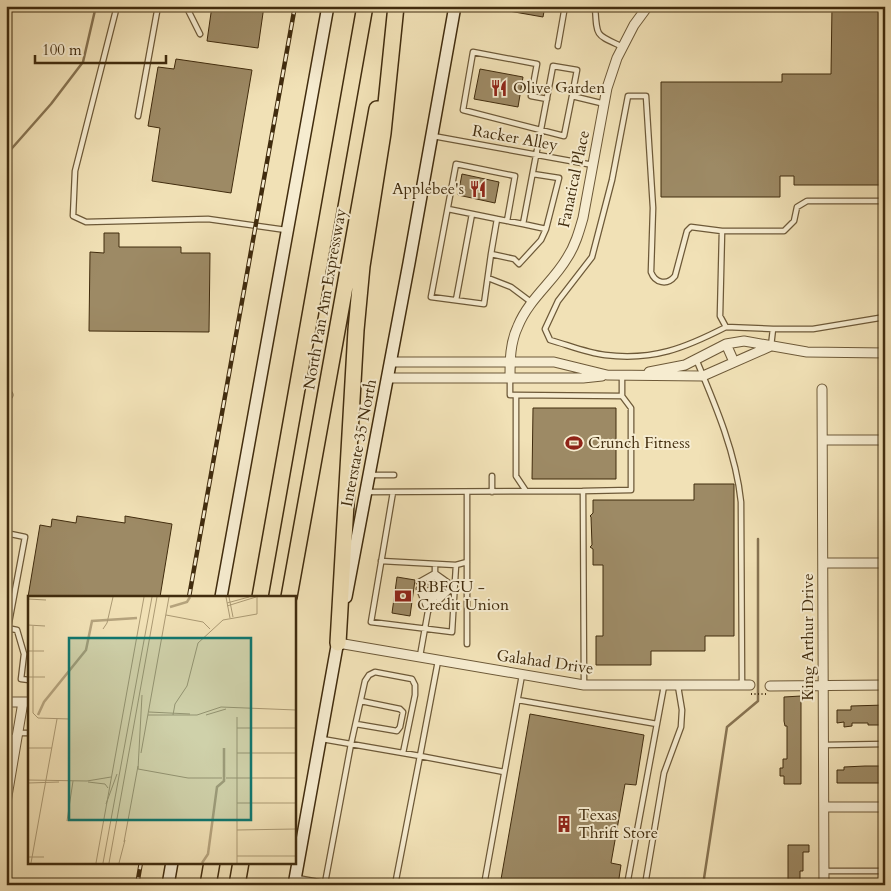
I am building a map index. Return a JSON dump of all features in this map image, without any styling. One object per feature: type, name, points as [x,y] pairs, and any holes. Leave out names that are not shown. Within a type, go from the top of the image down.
[{"type":"highway","name":"North Pan Am Expressway","points":[[258,596],[265,572],[365,6]]},
{"type":"highway","name":"North Pan Am Expressway","points":[[289,596],[396,6]]},
{"type":"highway","points":[[338,643],[362,266],[384,134],[396,6]]},
{"type":"highway","points":[[208,885],[212,864]]},
{"type":"highway","points":[[237,885],[241,864]]},
{"type":"main road","points":[[221,596],[328,6]]},
{"type":"main road","name":"Interstate 35 North","points":[[295,881],[455,6]]},
{"type":"main road","points":[[168,885],[172,864]]},
{"type":"street","name":"Fanatical Place","points":[[510,378],[511,348],[518,326],[531,302],[567,258],[577,238],[583,218],[610,81],[617,58],[634,25],[648,6]]},
{"type":"street","points":[[624,376],[685,365],[726,344],[744,341],[807,352],[885,353]]},
{"type":"street","points":[[726,344],[734,362]]},
{"type":"street","points":[[390,362],[554,362],[607,375],[703,376],[772,346]]},
{"type":"street","points":[[388,378],[583,378],[607,375]]},
{"type":"street","name":"King Arthur Drive","points":[[822,388],[824,885]]},
{"type":"street","points":[[822,440],[885,440]]},
{"type":"street","points":[[823,563],[885,563]]},
{"type":"street","name":"Galahad Drive","points":[[338,643],[584,685],[748,688]]},
{"type":"street","points":[[770,686],[885,685]]},
{"type":"street","points":[[6,702],[26,702],[6,802]]},
{"type":"street","points":[[824,807],[885,807]]},
{"type":"lane","points":[[117,6],[75,171],[74,216],[86,222],[208,219],[287,230]]},
{"type":"lane","points":[[138,116],[158,6]]},
{"type":"lane","points":[[186,6],[200,34]]},
{"type":"lane","points":[[558,46],[565,6]]},
{"type":"lane","points":[[595,6],[596,29],[600,36],[623,47]]},
{"type":"lane","points":[[523,224],[542,131],[553,66],[577,70],[564,136],[542,131],[463,110],[473,52],[537,64],[531,96],[547,99]]},
{"type":"lane","points":[[572,96],[605,104]]},
{"type":"lane","points":[[885,201],[807,200],[798,207],[794,221],[784,231],[688,229],[673,279],[665,283],[654,278],[651,272],[654,208],[646,96],[628,96],[612,180],[592,258],[558,301],[545,329],[550,340],[605,355],[651,356],[676,350],[726,327],[813,329],[885,317]]},
{"type":"lane","name":"Racker Alley","points":[[432,136],[593,165]]},
{"type":"lane","points":[[497,219],[484,304],[431,297],[456,164],[515,176],[507,221]]},
{"type":"lane","points":[[491,254],[514,259],[519,264],[541,240],[546,229],[560,178],[533,174]]},
{"type":"lane","points":[[448,209],[546,229]]},
{"type":"lane","points":[[456,300],[472,214]]},
{"type":"lane","points":[[722,231],[720,316],[726,327]]},
{"type":"lane","points":[[488,278],[511,288],[531,302]]},
{"type":"lane","points":[[772,346],[773,329]]},
{"type":"lane","points":[[696,359],[732,454],[739,483],[748,688]]},
{"type":"lane","points":[[366,492],[467,493],[631,490],[631,408],[622,396],[624,376]]},
{"type":"lane","points":[[510,378],[510,395],[622,396]]},
{"type":"lane","points":[[516,395],[516,476],[526,491]]},
{"type":"lane","points":[[369,475],[394,475]]},
{"type":"lane","points":[[492,476],[492,492]]},
{"type":"lane","points":[[583,491],[584,685]]},
{"type":"lane","points":[[393,492],[371,622],[452,632],[456,565]]},
{"type":"lane","points":[[467,493],[467,644]]},
{"type":"lane","points":[[6,533],[26,538],[7,628],[17,630],[24,654],[20,679],[28,680]]},
{"type":"lane","points":[[380,561],[456,565],[468,562]]},
{"type":"lane","points":[[434,582],[435,564]]},
{"type":"lane","points":[[434,582],[435,573]]},
{"type":"lane","points":[[434,582],[435,573]]},
{"type":"lane","points":[[434,582],[435,573]]},
{"type":"lane","points":[[428,611],[434,590]]},
{"type":"lane","points":[[428,611],[434,590]]},
{"type":"lane","points":[[428,611],[434,590]]},
{"type":"lane","points":[[419,658],[434,590]]},
{"type":"lane","points":[[395,885],[438,661]]},
{"type":"lane","points":[[325,883],[360,701],[365,681],[369,674],[375,672],[412,679],[415,685],[415,695],[403,753]]},
{"type":"lane","points":[[484,885],[522,675]]},
{"type":"lane","points":[[627,885],[664,686]]},
{"type":"lane","points":[[645,885],[664,774],[681,727],[682,710],[678,686]]},
{"type":"lane","points":[[518,700],[657,724]]},
{"type":"lane","points":[[356,724],[397,731],[402,721],[403,712],[400,709],[360,701]]},
{"type":"lane","points":[[6,736],[28,733]]},
{"type":"lane","points":[[320,738],[504,772]]},
{"type":"lane","points":[[824,745],[885,744]]},
{"type":"lane","points":[[824,871],[885,871]]},
{"type":"lane","points":[[295,881],[335,885]]},
{"type":"path","points":[[748,688],[764,694]]},
{"type":"building","points":[[212,6],[264,6],[258,48],[207,41]]},
{"type":"building","points":[[503,6],[545,6],[543,17],[503,10]]},
{"type":"building","points":[[832,6],[885,6],[885,185],[794,185],[794,176],[780,176],[780,197],[661,197],[661,82],[782,82],[782,74],[831,74]]},
{"type":"building","points":[[176,59],[252,70],[231,193],[152,181],[160,128],[148,126],[158,67],[174,69]]},
{"type":"building","name":"Olive Garden","points":[[480,69],[523,77],[518,107],[474,99]]},
{"type":"building","name":"Applebee's","points":[[462,174],[499,182],[495,203],[458,195]]},
{"type":"building","points":[[104,233],[119,233],[119,247],[181,247],[181,253],[210,253],[209,332],[89,331],[90,252],[104,253]]},
{"type":"building","name":"Crunch Fitness","points":[[533,408],[616,408],[616,479],[532,479]]},
{"type":"building","points":[[694,484],[734,484],[734,636],[705,636],[705,651],[651,651],[651,665],[596,665],[596,636],[603,636],[603,565],[593,565],[593,549],[590,547],[592,545],[590,516],[593,513],[593,500],[694,500]]},
{"type":"building","points":[[77,516],[125,523],[125,516],[172,524],[160,596],[28,596],[40,525],[51,527],[52,519],[76,523]]},
{"type":"building","name":"RBFCU - Credit Union","points":[[397,577],[415,580],[410,616],[392,613]]},
{"type":"building","points":[[801,696],[801,784],[784,784],[784,776],[780,776],[780,768],[783,768],[783,759],[787,759],[787,726],[785,726],[784,721],[784,697]]},
{"type":"building","points":[[885,705],[885,717],[880,717],[880,725],[852,723],[852,726],[844,727],[844,722],[837,723],[837,710],[851,710],[851,706]]},
{"type":"building","name":"Texas Thrift Store","points":[[530,714],[644,735],[636,785],[625,784],[611,863],[621,865],[618,885],[500,885]]},
{"type":"building","points":[[881,766],[881,770],[885,770],[885,783],[837,783],[837,770],[844,770],[844,767]]},
{"type":"building","points":[[788,845],[809,845],[809,852],[803,852],[803,871],[800,871],[800,885],[788,885]]},
{"type":"waterway","points":[[6,155],[51,104],[83,62],[96,6]]},
{"type":"waterway","points":[[703,885],[727,727],[758,701],[758,539]]},
{"type":"railway","points":[[189,596],[295,6]]},
{"type":"railway","points":[[137,885],[141,864]]},
{"type":"place","name":"Olive Garden","points":[[499,88]]},
{"type":"place","name":"Applebee's","points":[[478,189]]},
{"type":"place","name":"Crunch Fitness","points":[[574,443]]},
{"type":"place","name":"RBFCU - Credit Union","points":[[403,596]]},
{"type":"place","name":"Texas Thrift Store","points":[[564,824]]}]
